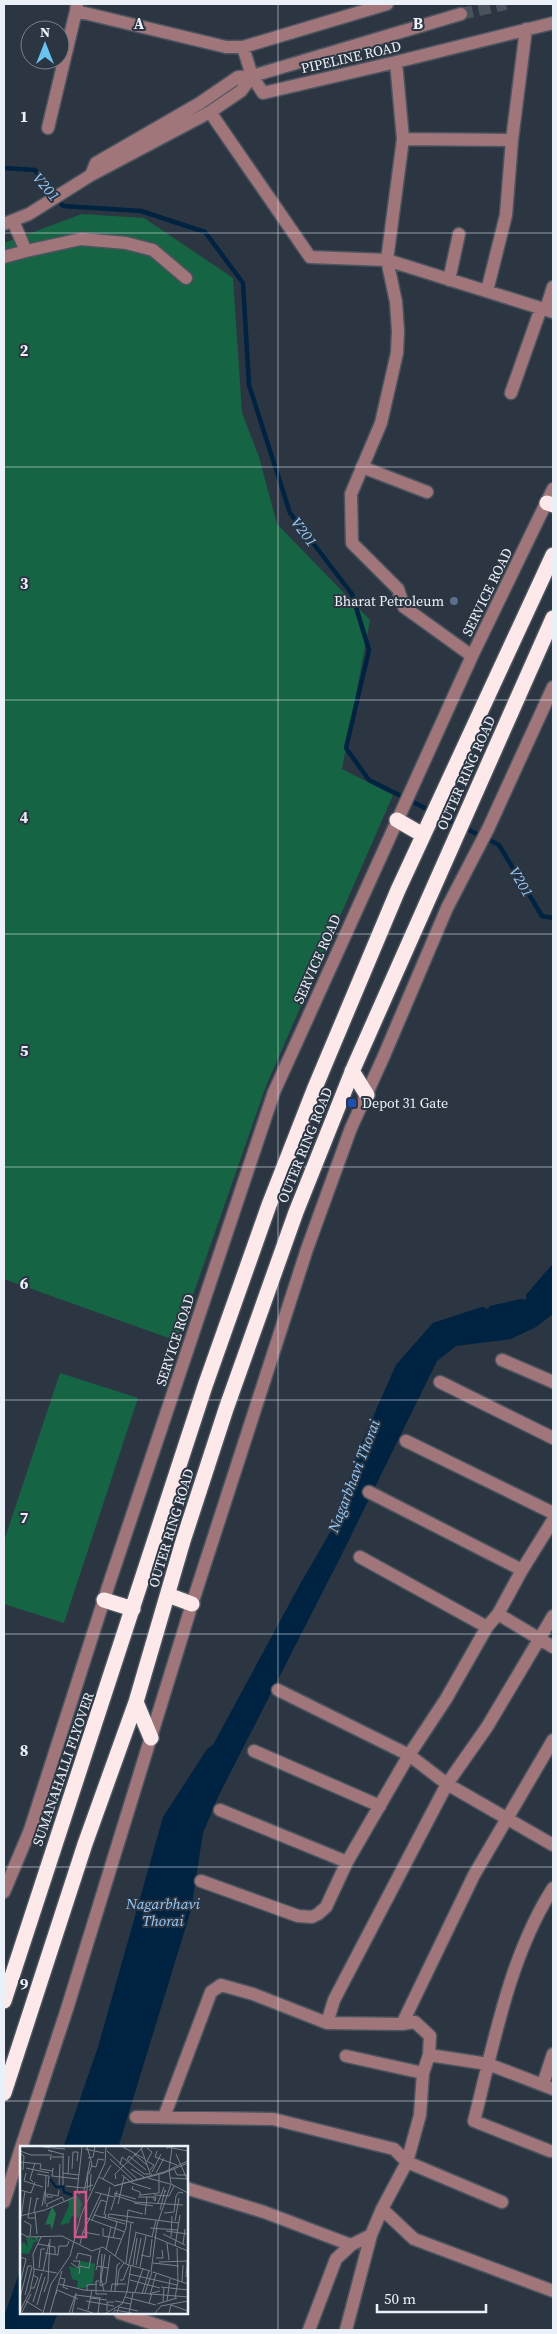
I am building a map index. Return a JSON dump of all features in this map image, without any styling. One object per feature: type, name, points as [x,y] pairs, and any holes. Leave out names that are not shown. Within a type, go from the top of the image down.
[{"type":"highway","name":"OUTER RING ROAD","points":[[152,1547],[205,1386],[269,1205],[314,1090],[398,890],[553,556]]},
{"type":"highway","name":"OUTER RING ROAD","points":[[136,1702],[183,1540],[229,1399],[296,1212],[352,1071],[553,618]]},
{"type":"highway","points":[[400,814],[427,828]]},
{"type":"highway","points":[[352,1071],[367,1094]]},
{"type":"highway","name":"SUMANAHALLI FLYOVER","points":[[4,2001],[152,1547]]},
{"type":"highway","points":[[168,1595],[192,1604]]},
{"type":"highway","points":[[104,1600],[133,1609]]},
{"type":"highway","points":[[136,1702],[151,1738]]},
{"type":"highway","points":[[4,2093],[85,1844],[136,1702]]},
{"type":"street","points":[[48,128],[77,8],[216,46],[243,47],[387,4]]},
{"type":"street","points":[[91,175],[96,163],[200,103],[238,76],[252,76],[461,14]]},
{"type":"street","name":"PIPELINE ROAD","points":[[252,76],[263,93],[396,62],[553,22]]},
{"type":"street","points":[[488,291],[506,215],[512,140],[526,30]]},
{"type":"street","points":[[243,47],[252,76]]},
{"type":"street","points":[[396,62],[404,139],[387,260],[396,302],[397,353],[380,423],[351,494],[352,543],[398,589],[404,606],[472,656]]},
{"type":"street","points":[[26,251],[8,223],[47,204],[91,175],[210,112],[241,91],[252,76]]},
{"type":"street","points":[[210,112],[310,257],[387,260],[547,309]]},
{"type":"street","points":[[404,139],[512,140]]},
{"type":"street","points":[[449,280],[459,234]]},
{"type":"street","points":[[4,257],[81,239],[126,243],[153,250],[186,278]]},
{"type":"street","points":[[511,394],[547,309],[553,287]]},
{"type":"street","points":[[362,467],[427,492]]},
{"type":"street","name":"SERVICE ROAD","points":[[4,1892],[30,1830],[104,1600],[274,1092],[472,656],[551,499]]},
{"type":"street","points":[[22,2146],[67,2009],[192,1604],[307,1248],[351,1128],[447,908],[488,829],[553,687]]},
{"type":"street","points":[[502,1360],[553,1382]]},
{"type":"street","points":[[440,1382],[553,1438]]},
{"type":"street","points":[[406,1441],[553,1513]]},
{"type":"street","points":[[369,1492],[522,1570]]},
{"type":"street","points":[[201,1881],[298,1916],[312,1917],[326,1907],[347,1862],[409,1755],[446,1699],[487,1627],[498,1614],[522,1570],[553,1520]]},
{"type":"street","points":[[360,1557],[487,1627]]},
{"type":"street","points":[[498,1614],[553,1647]]},
{"type":"street","points":[[326,2024],[334,2000],[446,1784],[487,1727],[553,1616]]},
{"type":"street","points":[[278,1690],[409,1755],[446,1784],[553,1845]]},
{"type":"street","points":[[402,2024],[474,1875],[553,1740]]},
{"type":"street","points":[[254,1751],[380,1806]]},
{"type":"street","points":[[220,1810],[347,1862]]},
{"type":"street","points":[[550,2151],[474,2121],[509,1986],[540,1909],[553,1888]]},
{"type":"street","points":[[164,2117],[211,1992],[220,1985],[253,1994],[326,2024],[402,2024],[415,2022],[430,2036],[429,2055],[423,2073],[420,2115],[408,2162],[382,2209],[371,2235],[346,2330]]},
{"type":"street","points":[[429,2055],[488,2064],[548,2086],[553,2054]]},
{"type":"street","points":[[346,2056],[423,2073]]},
{"type":"street","points":[[136,2117],[273,2118],[374,2143],[394,2150],[408,2162],[502,2202]]},
{"type":"street","points":[[4,2202],[20,2151]]},
{"type":"street","points":[[188,2189],[264,2212],[351,2244]]},
{"type":"street","points":[[382,2209],[414,2239],[553,2290]]},
{"type":"street","points":[[309,2330],[336,2258],[351,2244],[371,2235]]},
{"type":"street","points":[[123,2314],[172,2330]]},
{"type":"green space","points":[[82,214],[144,218],[233,278],[242,413],[259,457],[277,524],[370,620],[342,769],[393,795],[266,1086],[177,1341],[4,1279],[4,243]]},
{"type":"green space","points":[[60,1373],[138,1398],[64,1623],[4,1604],[4,1541]]},
{"type":"water","name":"Nagarbhavi Thorai","points":[[553,1267],[553,1314],[536,1327],[511,1339],[456,1346],[437,1361],[341,1556],[218,1797],[203,1833],[191,1910],[119,2146],[64,2146],[98,2047],[163,1817],[207,1749],[218,1741],[301,1587],[341,1518],[359,1454],[398,1366],[434,1325],[479,1310],[524,1301]]},
{"type":"water","points":[[20,2271],[20,2314],[58,2314],[51,2330],[4,2330],[4,2316]]},
{"type":"waterway","name":"V201","points":[[4,168],[35,170],[63,206],[141,211],[205,232],[243,283],[249,385],[290,513],[352,594],[369,650],[346,748],[369,780],[499,845],[542,916],[553,918]]},
{"type":"waterway","name":"Nagarbhavi Thorai","points":[[528,1296],[553,1267]]},
{"type":"waterway","name":"Nagarbhavi Thorai","points":[[491,1308],[522,1301]]},
{"type":"waterway","name":"Nagarbhavi Thorai","points":[[216,1744],[301,1587],[341,1518],[359,1454],[398,1366],[434,1325],[483,1309]]},
{"type":"tunnel","points":[[461,14],[506,4]]},
{"type":"place","name":"Bharat Petroleum","points":[[454,601]]},
{"type":"place","name":"Depot 31 Gate","points":[[352,1103]]}]
